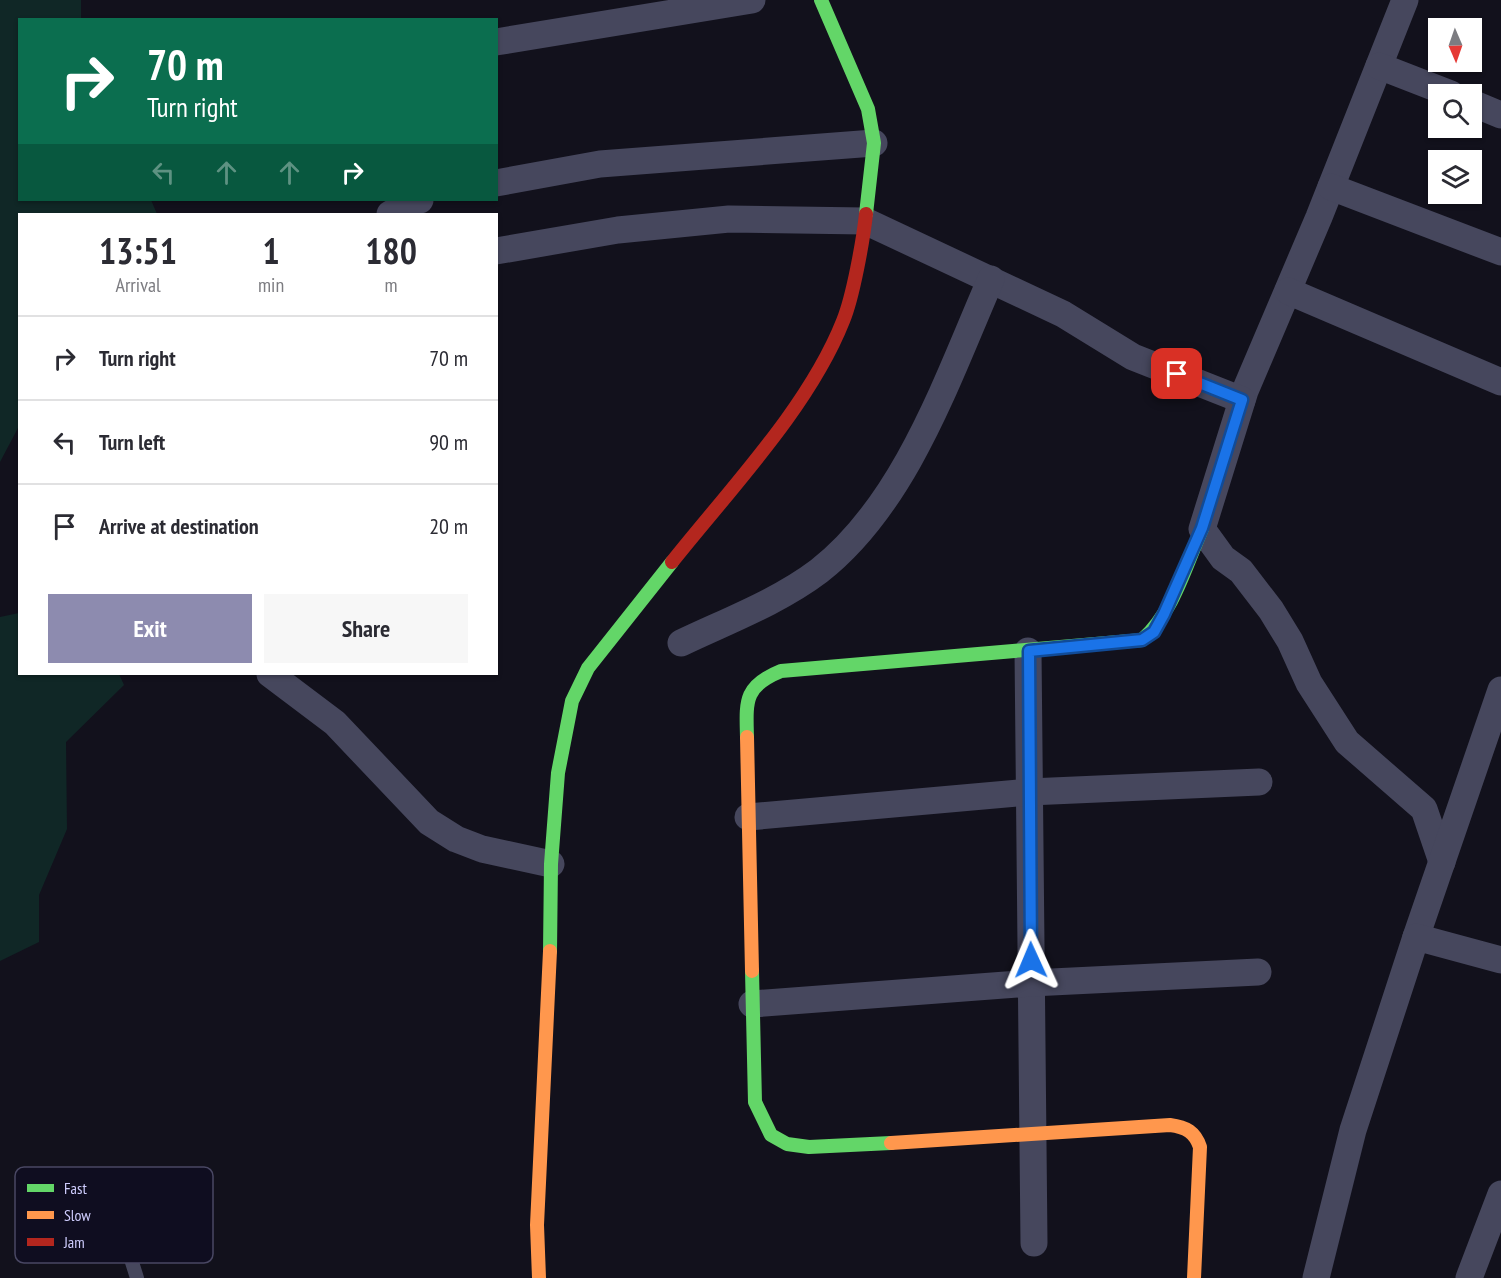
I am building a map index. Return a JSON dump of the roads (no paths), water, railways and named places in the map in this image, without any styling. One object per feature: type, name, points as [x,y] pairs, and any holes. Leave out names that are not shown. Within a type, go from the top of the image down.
[{"type":"street","points":[[498,42],[752,0]]},
{"type":"street","points":[[539,1278],[537,1225],[550,952],[551,864],[558,773],[572,701],[588,668],[802,399],[825,360],[844,319],[865,222],[874,143],[868,110],[820,0]]},
{"type":"street","points":[[1194,1278],[1200,1147],[1196,1136],[1185,1127],[1170,1125],[824,1147],[798,1146],[776,1141],[762,1126],[755,1102],[746,712],[748,692],[761,679],[781,671],[1125,643],[1142,640],[1154,632],[1202,528],[1242,400],[1331,187],[1405,0]]},
{"type":"street","points":[[1379,66],[1428,85]]},
{"type":"street","points":[[1482,107],[1501,115]]},
{"type":"street","points":[[498,183],[600,164],[874,143]]},
{"type":"street","points":[[1331,187],[1501,252]]},
{"type":"street","points":[[392,213],[415,201]]},
{"type":"street","points":[[498,251],[618,230],[729,219],[865,222],[1064,314],[1133,357],[1242,400]]},
{"type":"street","points":[[681,643],[774,598],[819,571],[848,543],[886,498],[925,429],[992,279]]},
{"type":"street","points":[[1288,291],[1501,382]]},
{"type":"street","points":[[1202,528],[1223,558],[1241,571],[1271,610],[1290,641],[1309,683],[1347,742],[1424,809],[1442,862]]},
{"type":"street","points":[[1029,651],[1034,1243]]},
{"type":"street","points":[[271,675],[335,723],[429,822],[456,839],[482,849],[551,864]]},
{"type":"street","points":[[1316,1278],[1353,1130],[1501,690]]},
{"type":"street","points":[[748,817],[1029,792],[1259,782]]},
{"type":"street","points":[[1416,938],[1501,960]]},
{"type":"street","points":[[752,1004],[1031,984],[1258,972]]},
{"type":"street","points":[[1469,1278],[1501,1194]]},
{"type":"lane","points":[[132,1263],[137,1278]]}]
